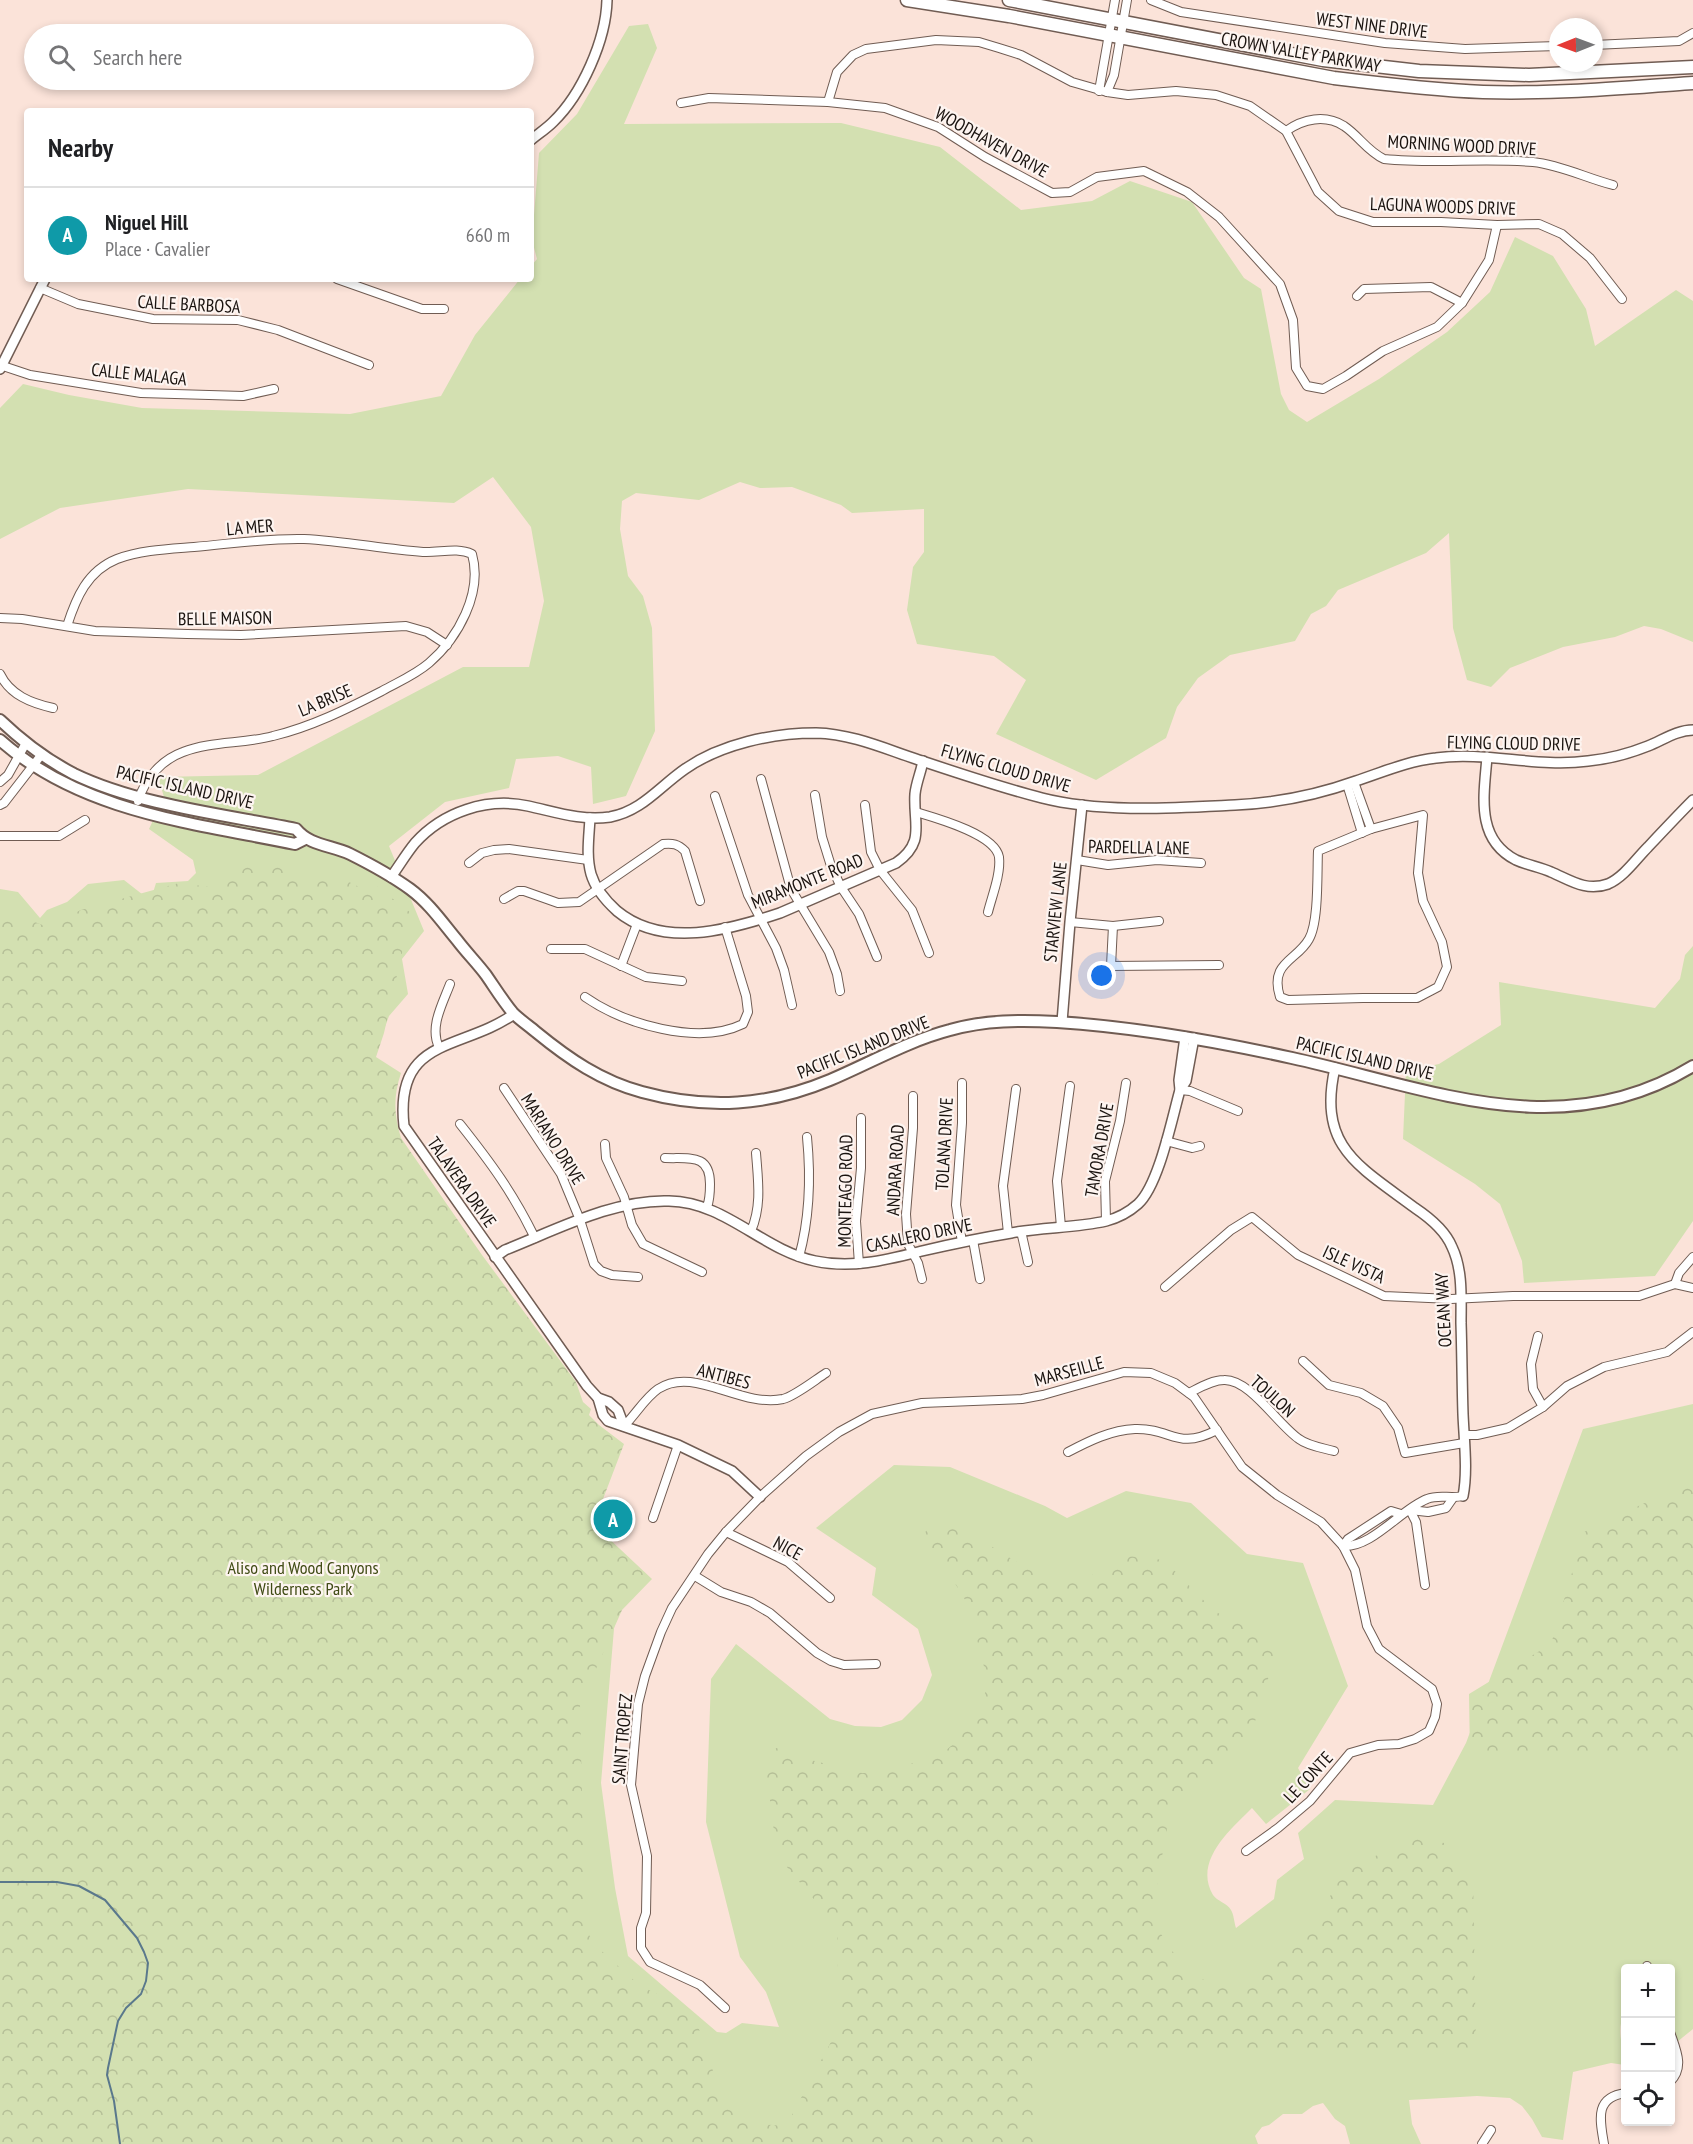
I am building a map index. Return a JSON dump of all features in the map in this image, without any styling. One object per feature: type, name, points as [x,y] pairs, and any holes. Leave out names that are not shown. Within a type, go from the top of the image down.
[{"type":"main road","name":"CROWN VALLEY PARKWAY","points":[[907,0],[1009,16],[1334,78],[1437,89],[1520,92],[1693,83]]},
{"type":"main road","name":"CROWN VALLEY PARKWAY","points":[[1009,0],[1323,60],[1419,71],[1528,75],[1693,67]]},
{"type":"main road","name":"PACIFIC ISLAND DRIVE","points":[[0,720],[26,743],[74,774],[114,790],[296,829],[304,839],[343,851],[392,877],[410,890],[443,921],[514,1014],[574,1063],[594,1074],[663,1097],[714,1104],[742,1103],[806,1089],[916,1041],[953,1029],[1013,1020],[1190,1037],[1478,1101],[1544,1108],[1583,1106],[1624,1098],[1673,1078],[1693,1066]]},
{"type":"main road","name":"PACIFIC ISLAND DRIVE","points":[[0,740],[19,757],[57,780],[90,796],[134,811],[295,843],[304,839]]},
{"type":"street","points":[[534,138],[553,122],[578,87],[601,41],[607,0]]},
{"type":"street","points":[[1115,0],[1118,22]]},
{"type":"street","points":[[1103,91],[1114,37],[1127,0]]},
{"type":"street","name":"WEST NINE DRIVE","points":[[1151,0],[1182,12],[1385,43],[1465,49],[1549,46]]},
{"type":"street","points":[[1603,45],[1679,41],[1693,33]]},
{"type":"street","name":"LAGUNA WOODS DRIVE","points":[[828,102],[837,72],[853,55],[866,49],[936,40],[978,42],[999,48],[1021,55],[1072,82],[1103,91],[1128,95],[1176,90],[1216,95],[1251,106],[1286,132],[1318,192],[1339,211],[1373,222],[1539,224],[1562,234],[1590,258],[1622,299]]},
{"type":"street","name":"WOODHAVEN DRIVE","points":[[681,103],[709,98],[828,102],[885,108],[938,126],[985,157],[1052,193],[1070,192],[1097,177],[1144,171],[1187,192],[1219,217],[1280,284],[1293,320],[1296,368],[1307,386],[1323,389],[1383,351],[1437,327],[1462,303]]},
{"type":"street","name":"MORNING WOOD DRIVE","points":[[1286,132],[1304,121],[1327,120],[1344,126],[1370,150],[1384,159],[1533,162],[1559,167],[1613,185]]},
{"type":"street","points":[[1357,297],[1364,289],[1431,287],[1462,303],[1489,260],[1497,225]]},
{"type":"street","points":[[346,282],[422,309],[444,309]]},
{"type":"street","points":[[1,366],[42,284]]},
{"type":"street","name":"CALLE BARBOSA","points":[[42,284],[78,304],[153,320],[238,320],[278,330],[369,365]]},
{"type":"street","name":"CALLE MALAGA","points":[[1,366],[30,375],[141,393],[243,396],[274,388]]},
{"type":"street","name":"LA MER","points":[[67,626],[80,591],[95,574],[116,560],[153,551],[283,539],[339,542],[426,552],[465,551],[472,554]]},
{"type":"street","name":"LA BRISE","points":[[134,811],[150,776],[182,752],[274,736],[319,721],[408,677],[428,663],[447,645],[459,627],[469,604],[475,564],[472,554]]},
{"type":"street","name":"BELLE MAISON","points":[[0,618],[112,632],[242,635],[406,626],[427,632],[447,645]]},
{"type":"street","points":[[0,674],[18,695],[35,704],[53,708]]},
{"type":"street","name":"FLYING CLOUD DRIVE","points":[[392,877],[414,845],[444,819],[463,811],[491,805],[519,804],[590,819],[611,816],[627,812],[644,803],[687,767],[702,759],[759,739],[816,733],[842,735],[864,740],[1013,790],[1047,799],[1101,808],[1237,805],[1281,801],[1351,783],[1403,765],[1457,755],[1554,763],[1587,762],[1625,754],[1677,733],[1693,730]]},
{"type":"street","points":[[0,782],[8,775],[26,743]]},
{"type":"street","points":[[0,805],[4,803],[42,754]]},
{"type":"street","points":[[1487,757],[1483,807],[1485,823],[1492,839],[1504,852],[1518,861],[1551,872],[1577,885],[1600,885],[1619,877],[1693,800]]},
{"type":"street","name":"MIRAMONTE ROAD","points":[[590,819],[588,860],[597,888],[611,906],[637,924],[666,933],[701,932],[761,919],[799,905],[907,856],[917,833],[915,792],[923,761]]},
{"type":"street","points":[[761,779],[791,889],[829,952],[840,991]]},
{"type":"street","points":[[1351,783],[1371,829]]},
{"type":"street","points":[[1351,783],[1362,833]]},
{"type":"street","points":[[815,795],[826,852],[841,887],[859,914],[877,957]]},
{"type":"street","points":[[715,796],[748,895],[776,948],[792,1005]]},
{"type":"street","points":[[865,805],[872,852],[880,870],[912,910],[929,953]]},
{"type":"street","name":"STARVIEW LANE","points":[[1062,1023],[1082,806]]},
{"type":"street","points":[[916,812],[953,825],[993,845],[998,854],[999,866],[988,912]]},
{"type":"street","points":[[1423,814],[1418,873],[1423,901],[1442,942],[1447,967],[1438,987],[1417,998],[1288,1000],[1280,997],[1277,988],[1282,968],[1306,945],[1313,931],[1318,851],[1362,833],[1423,814]]},
{"type":"street","points":[[0,836],[59,836],[85,820]]},
{"type":"street","points":[[504,899],[518,891],[524,891],[558,903],[579,902],[663,844],[671,843],[685,851],[700,900]]},
{"type":"street","points":[[469,863],[482,853],[509,849],[588,860]]},
{"type":"street","name":"PARDELLA LANE","points":[[1077,860],[1108,865],[1157,860],[1201,863]]},
{"type":"street","points":[[1070,922],[1113,926],[1159,921]]},
{"type":"street","points":[[621,966],[637,924]]},
{"type":"street","points":[[1113,926],[1110,966],[1219,965]]},
{"type":"street","points":[[585,996],[601,1008],[632,1021],[666,1029],[685,1033],[734,1029],[743,1024],[748,1012],[746,996],[725,927]]},
{"type":"street","points":[[551,949],[585,949],[646,977],[682,981]]},
{"type":"street","points":[[439,1047],[435,1038],[435,1024],[450,984]]},
{"type":"street","name":"TALAVERA DRIVE","points":[[514,1014],[501,1023],[439,1047],[419,1062],[409,1076],[403,1093],[404,1126],[587,1386],[598,1398],[608,1421],[678,1445],[732,1471],[760,1497]]},
{"type":"street","name":"CASALERO DRIVE","points":[[495,1257],[505,1250],[626,1205],[671,1201],[707,1207],[799,1257],[830,1264],[859,1264],[1008,1233],[1106,1221],[1123,1215],[1141,1201],[1151,1184],[1180,1090],[1186,1082],[1190,1037]]},
{"type":"street","name":"OCEAN WAY","points":[[1335,1068],[1330,1117],[1345,1151],[1360,1167],[1429,1218],[1452,1245],[1457,1260],[1461,1298],[1464,1439],[1458,1497]]},
{"type":"street","name":"TOLANA DRIVE","points":[[962,1083],[962,1123],[956,1205],[962,1242]]},
{"type":"street","name":"TAMORA DRIVE","points":[[1106,1221],[1106,1181],[1120,1122],[1125,1083]]},
{"type":"street","points":[[1061,1227],[1057,1181],[1070,1086]]},
{"type":"street","name":"MARIANO DRIVE","points":[[504,1088],[561,1174],[594,1264],[602,1271],[612,1275],[638,1277]]},
{"type":"street","points":[[1008,1233],[1003,1186],[1016,1089]]},
{"type":"street","points":[[1180,1090],[1190,1091],[1238,1111]]},
{"type":"street","name":"ANDARA ROAD","points":[[913,1096],[913,1128],[906,1214],[908,1244],[918,1263],[922,1279]]},
{"type":"street","name":"MONTEAGO ROAD","points":[[859,1264],[856,1221],[861,1168],[861,1118]]},
{"type":"street","points":[[460,1124],[495,1167],[517,1201],[536,1238]]},
{"type":"street","points":[[799,1257],[809,1209],[810,1168],[807,1137]]},
{"type":"street","points":[[1166,1141],[1192,1148],[1200,1146]]},
{"type":"street","points":[[605,1144],[606,1158],[632,1225],[643,1244],[702,1272]]},
{"type":"street","points":[[751,1231],[760,1198],[756,1153]]},
{"type":"street","points":[[665,1158],[697,1159],[706,1164],[710,1173],[710,1199],[707,1207]]},
{"type":"street","name":"ISLE VISTA","points":[[1165,1287],[1231,1230],[1252,1217],[1298,1255],[1384,1296],[1461,1298],[1639,1296],[1675,1284]]},
{"type":"street","points":[[1021,1231],[1028,1262]]},
{"type":"street","points":[[973,1240],[980,1279]]},
{"type":"street","points":[[1693,1257],[1679,1273],[1675,1284],[1693,1288]]},
{"type":"street","points":[[1303,1361],[1329,1385],[1361,1393],[1383,1406],[1398,1428],[1404,1453],[1508,1428],[1543,1407],[1567,1386],[1604,1367],[1667,1352],[1693,1332]]},
{"type":"street","points":[[1538,1336],[1531,1364],[1533,1389],[1543,1407]]},
{"type":"street","name":"MARSEILLE","points":[[760,1497],[806,1456],[872,1414],[922,1403],[1022,1399],[1124,1372],[1151,1373],[1175,1383],[1189,1393],[1204,1409],[1242,1467],[1277,1495],[1321,1522],[1343,1546]]},
{"type":"street","name":"ANTIBES","points":[[624,1426],[647,1399],[658,1389],[670,1383],[686,1381],[700,1383],[751,1399],[768,1401],[786,1398],[826,1373]]},
{"type":"street","name":"TOULON","points":[[1189,1393],[1216,1381],[1234,1382],[1250,1392],[1300,1440],[1334,1451]]},
{"type":"street","points":[[1068,1452],[1094,1439],[1122,1430],[1152,1430],[1187,1441],[1218,1430]]},
{"type":"street","points":[[653,1518],[678,1445]]},
{"type":"street","points":[[1343,1546],[1352,1547],[1394,1523],[1401,1514],[1426,1499],[1444,1495],[1458,1497]]},
{"type":"street","name":"SAINT TROPEZ","points":[[725,2008],[700,1985],[650,1962],[641,1948],[641,1928],[646,1913],[647,1856],[631,1785],[638,1704],[645,1676],[661,1632],[672,1608],[708,1554],[760,1497]]},
{"type":"street","points":[[1410,1510],[1428,1512],[1446,1508],[1458,1497]]},
{"type":"street","points":[[1410,1510],[1416,1522],[1425,1585]]},
{"type":"street","name":"NICE","points":[[726,1532],[788,1562],[830,1599]]},
{"type":"street","name":"LE CONTE","points":[[1246,1851],[1310,1801],[1350,1754],[1378,1745],[1399,1744],[1415,1739],[1429,1731],[1435,1717],[1437,1704],[1432,1689],[1379,1649],[1367,1626],[1355,1570],[1343,1546]]},
{"type":"street","points":[[695,1576],[721,1592],[751,1602],[770,1613],[817,1653],[831,1661],[844,1665],[876,1664]]},
{"type":"street","points":[[1675,2049],[1679,2066],[1675,2077]]},
{"type":"street","points":[[1604,2144],[1600,2122],[1601,2110],[1607,2100],[1621,2094]]},
{"type":"street","points":[[1482,2144],[1491,2130]]},
{"type":"green space","points":[[648,24],[657,48],[624,124],[841,123],[940,147],[1021,210],[1092,201],[1130,181],[1192,202],[1244,278],[1261,289],[1281,394],[1289,410],[1307,422],[1379,379],[1447,332],[1490,292],[1515,237],[1553,256],[1586,309],[1595,346],[1676,290],[1693,301],[1693,642],[1661,629],[1644,626],[1615,637],[1563,647],[1510,668],[1491,687],[1467,680],[1453,628],[1449,533],[1426,553],[1338,590],[1326,606],[1311,614],[1295,641],[1230,655],[1198,678],[1177,707],[1166,738],[1096,780],[996,734],[1026,680],[994,656],[917,644],[907,610],[913,567],[924,552],[924,509],[852,513],[841,505],[792,487],[760,488],[740,482],[699,500],[636,493],[622,501],[620,529],[628,576],[643,596],[652,628],[655,731],[626,796],[593,804],[591,767],[558,756],[516,759],[509,788],[445,802],[389,846],[424,931],[402,959],[408,994],[389,1016],[374,1056],[377,1090],[616,1605],[601,1783],[615,1888],[628,1956],[717,2032],[726,2033],[742,2023],[779,2027],[766,1992],[740,1957],[706,1822],[711,1679],[736,1644],[830,1719],[855,1726],[881,1727],[902,1720],[922,1700],[932,1675],[918,1629],[872,1595],[876,1568],[816,1528],[894,1465],[950,1467],[1045,1506],[1067,1518],[1126,1491],[1191,1503],[1247,1554],[1303,1563],[1348,1686],[1298,1768],[1310,1789],[1266,1824],[1252,1808],[1225,1836],[1211,1858],[1208,1882],[1213,1895],[1231,1910],[1236,1928],[1274,1899],[1277,1880],[1304,1859],[1298,1833],[1335,1800],[1433,1805],[1466,1743],[1583,1429],[1693,1404],[1693,2029],[1675,2044],[1675,1964],[1621,1964],[1621,2064],[1611,2063],[1573,2072],[1563,2140],[1542,2137],[1522,2106],[1510,2098],[1477,2096],[1409,2100],[1412,2124],[1421,2144],[1350,2144],[1345,2126],[1335,2119],[1323,2103],[1313,2106],[1302,2114],[1283,2114],[1269,2125],[1262,2127],[1255,2136],[1258,2144],[0,2144],[0,889],[18,892],[40,918],[47,910],[67,902],[88,884],[124,880],[147,898],[152,896],[156,883],[188,881],[196,873],[193,860],[149,829],[164,797],[158,777],[258,775],[463,667],[529,667],[544,601],[531,527],[493,477],[454,503],[188,489],[60,508],[0,539],[0,408],[23,384],[142,408],[350,414],[441,396],[475,335],[518,282],[534,282],[534,262],[537,259],[534,248],[534,215],[539,153],[577,114],[629,26]]},
{"type":"green space","name":"Aliso and Wood Canyons Wilderness Park","points":[[254,861],[304,877],[341,878],[363,889],[370,881],[411,913],[384,1033],[376,1057],[401,1073],[395,1106],[401,1138],[482,1255],[576,1382],[583,1402],[591,1409],[589,1415],[624,1444],[603,1499],[604,1534],[652,1579],[622,1610],[580,1705],[585,1928],[595,1945],[639,1985],[687,2009],[698,2026],[719,2089],[747,2123],[786,2126],[839,2027],[837,1927],[777,1855],[764,1754],[783,1745],[807,1759],[862,1773],[879,1773],[931,1758],[945,1751],[957,1741],[978,1710],[985,1695],[986,1674],[967,1603],[939,1557],[919,1540],[930,1526],[966,1530],[1029,1569],[1060,1579],[1075,1579],[1091,1575],[1128,1556],[1164,1560],[1215,1612],[1251,1625],[1276,1653],[1253,1728],[1169,1817],[1151,1919],[1191,1979],[1247,1982],[1279,1959],[1327,1902],[1344,1870],[1420,1836],[1444,1843],[1454,1871],[1473,1873],[1476,2050],[1034,2055],[1032,2057],[1034,2144],[0,2144],[0,910],[45,926],[81,910],[179,883],[218,888]]},
{"type":"green space","points":[[1693,946],[1693,1221],[1655,1276],[1524,1283],[1522,1261],[1500,1204],[1475,1184],[1403,1139],[1406,1071],[1439,1064],[1501,1025],[1499,982],[1655,1008],[1680,979],[1685,955]]},
{"type":"green space","points":[[1693,1480],[1693,1754],[1470,1757],[1469,1694],[1551,1644],[1584,1532]]},
{"type":"waterway","points":[[0,1882],[57,1882],[79,1886],[105,1900],[137,1938],[144,1952],[148,1963],[146,1981],[141,1994],[126,2008],[118,2021],[107,2075],[114,2101],[120,2144]]},
{"type":"place","name":"Niguel Hill","points":[[613,1519]]}]
